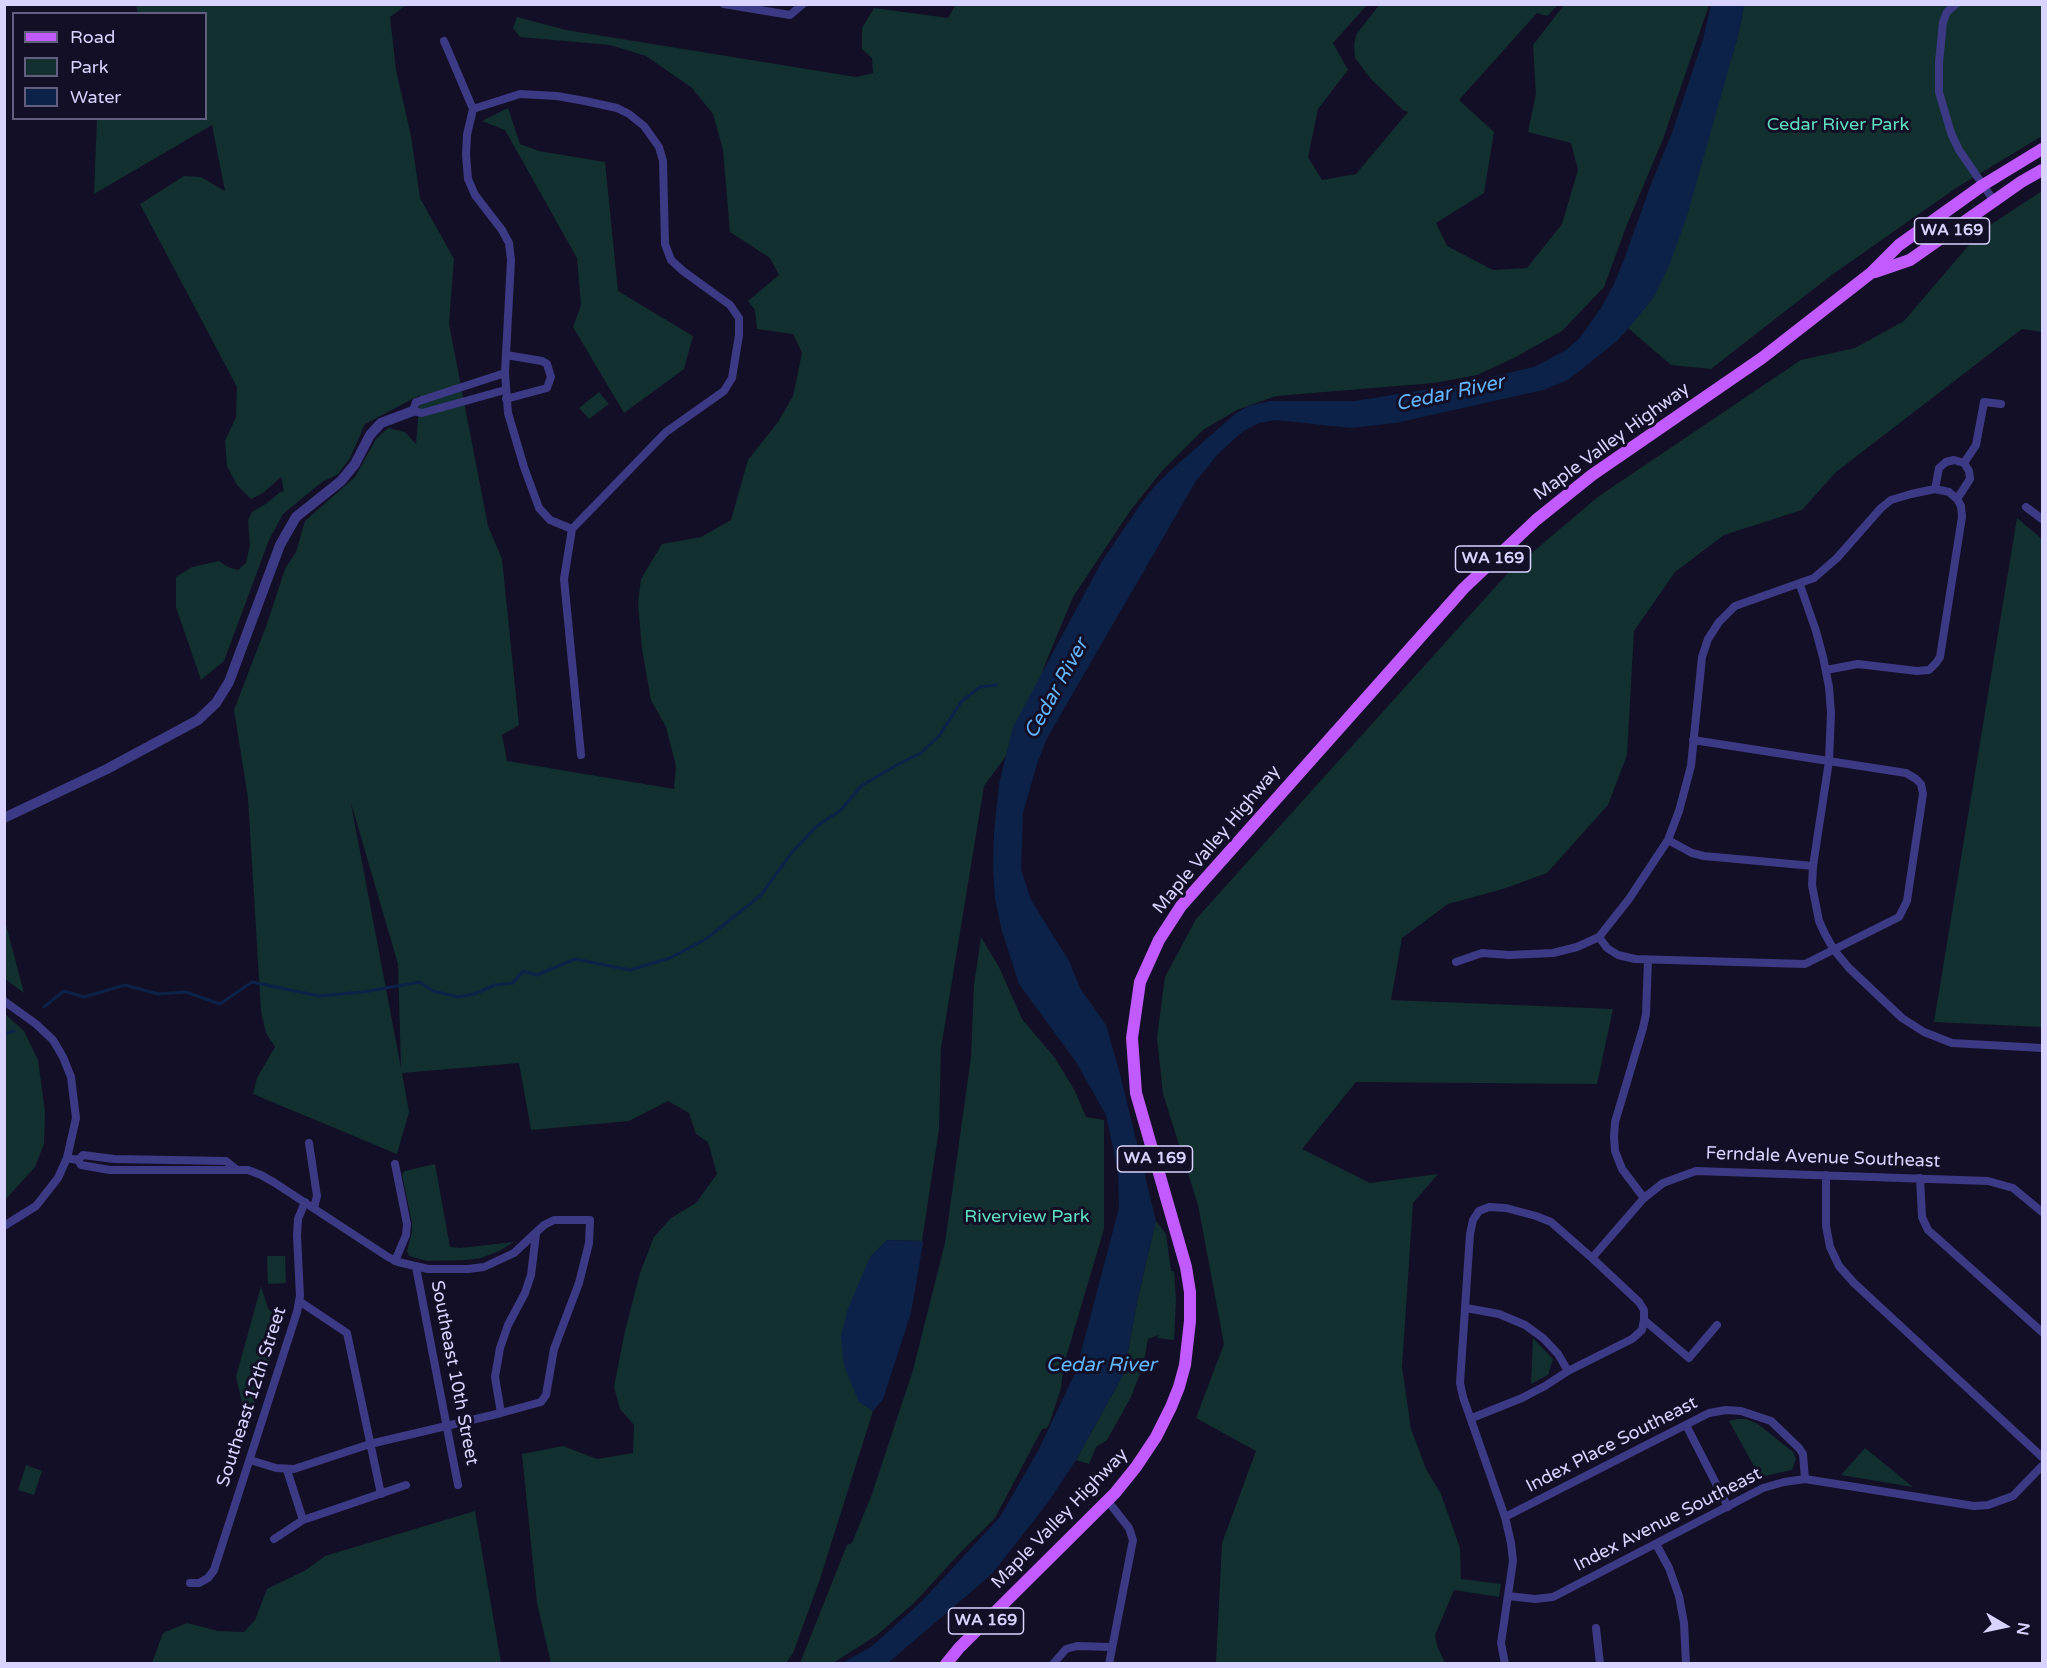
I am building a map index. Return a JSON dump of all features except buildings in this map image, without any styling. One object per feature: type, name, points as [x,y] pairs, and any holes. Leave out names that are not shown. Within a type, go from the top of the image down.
[{"type":"main road","name":"Maple Valley Highway","points":[[946,1664],[959,1648],[1107,1500],[1136,1467],[1156,1437],[1179,1387],[1188,1344],[1190,1292],[1186,1267],[1137,1093],[1132,1038],[1140,982],[1159,939],[1181,906],[1464,588],[1513,540],[1592,475],[1762,358],[1871,273],[1899,245],[1983,185],[2043,149]]},
{"type":"main road","name":"Maple Valley Highway","points":[[1871,273],[1910,260],[2043,170]]},
{"type":"street","points":[[724,4],[780,15],[790,15],[800,8]]},
{"type":"street","points":[[1956,4],[1947,12],[1943,22],[1938,63],[1939,92],[1955,142],[1994,201]]},
{"type":"street","points":[[444,41],[473,109],[467,135],[468,179],[475,195],[502,230],[509,243],[511,260],[505,373],[508,413],[539,508],[550,520],[572,529]]},
{"type":"street","points":[[473,109],[520,94],[557,96],[585,101],[617,108],[629,114],[644,126],[659,147],[663,161],[665,244],[671,260],[682,271],[730,305],[739,318],[740,335],[732,378],[724,391],[666,432],[572,529],[564,579],[582,754]]},
{"type":"street","points":[[4,818],[107,769],[198,720],[216,703],[229,682],[280,545],[296,517],[341,481],[355,464],[370,435],[381,423],[413,411],[422,413],[547,387],[551,377],[547,364],[542,361],[506,355]]},
{"type":"street","points":[[413,411],[416,402],[505,373]]},
{"type":"street","points":[[1964,463],[1976,445],[1984,402],[2001,404]]},
{"type":"street","points":[[1935,489],[1939,468],[1946,462],[1954,460],[1964,463],[1969,471],[1970,479],[1957,499]]},
{"type":"street","points":[[1456,963],[1482,953],[1509,955],[1553,953],[1577,947],[1599,937],[1629,899],[1668,840],[1691,766],[1702,657],[1708,639],[1719,622],[1736,606],[1800,585],[1814,578],[1825,570],[1891,500],[1935,489],[1949,492],[1961,506],[1962,517],[1940,657],[1929,670],[1917,671],[1858,664],[1826,670]]},
{"type":"street","points":[[2026,507],[2043,519]]},
{"type":"street","points":[[1800,585],[1816,631],[1826,670],[1831,713],[1829,761],[1812,885],[1819,921],[1834,950],[1848,968],[1902,1018],[1924,1032],[1952,1043],[2043,1048]]},
{"type":"street","points":[[1599,937],[1607,948],[1617,954],[1648,960],[1805,964],[1893,922],[1904,910],[1923,794],[1921,784],[1916,779],[1906,773],[1693,740]]},
{"type":"street","points":[[1668,840],[1692,854],[1813,866]]},
{"type":"street","points":[[1644,1198],[1622,1169],[1615,1151],[1614,1137],[1615,1122],[1646,1014],[1648,960]]},
{"type":"street","points":[[4,1001],[36,1024],[53,1040],[71,1077],[76,1118],[67,1158],[58,1178],[36,1206],[4,1226]]},
{"type":"street","points":[[309,1143],[317,1197],[314,1208]]},
{"type":"street","points":[[67,1158],[78,1160],[83,1155],[114,1159],[226,1161],[236,1169],[261,1175],[395,1261],[416,1267],[446,1270],[484,1267],[514,1252],[544,1225],[554,1220],[590,1220],[589,1243],[579,1283],[554,1349],[546,1395],[541,1402],[370,1444],[294,1469],[286,1470],[250,1460]]},
{"type":"street","points":[[395,1164],[407,1224],[406,1235],[395,1261]]},
{"type":"street","name":"Ferndale Avenue Southeast","points":[[1592,1258],[1644,1198],[1663,1182],[1696,1171],[1988,1181],[2013,1188],[2043,1212]]},
{"type":"street","points":[[1826,1175],[1826,1226],[1830,1247],[1839,1266],[1854,1283],[2043,1457]]},
{"type":"street","points":[[1920,1178],[1922,1217],[1928,1230],[2043,1332]]},
{"type":"street","name":"Southeast 12th Street","points":[[190,1583],[199,1583],[208,1578],[214,1569],[300,1301],[297,1235],[298,1218],[305,1202]]},
{"type":"street","points":[[1472,1418],[1530,1394],[1568,1371],[1632,1339],[1642,1330],[1644,1320],[1644,1311],[1639,1302],[1551,1222],[1506,1208],[1489,1207],[1479,1211],[1473,1220],[1470,1234],[1460,1383],[1512,1543],[1513,1561],[1501,1643],[1505,1664]]},
{"type":"street","points":[[501,1413],[495,1377],[500,1348],[531,1275],[536,1233]]},
{"type":"street","name":"Southeast 10th Street","points":[[416,1267],[458,1485]]},
{"type":"street","points":[[300,1301],[347,1333],[381,1494]]},
{"type":"street","points":[[1466,1308],[1499,1314],[1525,1325],[1543,1338],[1558,1354],[1568,1371]]},
{"type":"street","points":[[1644,1320],[1689,1358],[1717,1325]]},
{"type":"street","name":"Index Place Southeast","points":[[1505,1517],[1709,1413],[1726,1410],[1741,1411],[1771,1421],[1803,1454],[1805,1479]]},
{"type":"street","points":[[1686,1425],[1728,1507]]},
{"type":"street","name":"Index Avenue Southeast","points":[[1508,1596],[1535,1599],[1553,1597],[1764,1488],[1784,1482],[1805,1479],[1958,1504],[1988,1504],[2013,1496],[2043,1466]]},
{"type":"street","points":[[286,1470],[303,1520]]},
{"type":"street","points":[[274,1539],[303,1520],[406,1485]]},
{"type":"street","points":[[1107,1500],[1129,1528],[1132,1540],[1109,1664]]},
{"type":"street","points":[[1656,1544],[1669,1568],[1679,1596],[1684,1623],[1686,1664]]},
{"type":"street","points":[[1596,1628],[1600,1664]]},
{"type":"street","points":[[1053,1664],[1066,1649],[1077,1646],[1111,1647]]},
{"type":"green space","points":[[956,4],[1367,5],[1333,43],[1348,70],[1318,109],[1308,157],[1322,180],[1356,174],[1408,112],[1403,110],[1371,79],[1355,58],[1356,35],[1379,5],[1558,5],[1547,16],[1537,13],[1459,100],[1494,132],[1484,193],[1436,223],[1447,246],[1493,270],[1527,268],[1562,224],[1578,170],[1571,143],[1528,132],[1536,94],[1533,45],[1564,5],[1709,5],[1663,139],[1604,287],[1562,331],[1514,358],[1477,375],[1434,383],[1276,396],[1237,410],[1203,430],[1162,471],[1130,511],[1073,597],[1017,741],[984,786],[941,1048],[939,1129],[922,1241],[887,1240],[870,1257],[859,1402],[873,1411],[819,1582],[793,1653],[786,1663],[551,1663],[537,1603],[522,1454],[563,1446],[597,1459],[633,1453],[634,1425],[620,1409],[614,1387],[625,1331],[640,1273],[654,1237],[671,1218],[696,1203],[717,1174],[708,1142],[696,1134],[689,1113],[668,1101],[629,1121],[531,1130],[519,1063],[402,1073],[409,1112],[397,1154],[253,1094],[257,1078],[275,1047],[266,1033],[261,1011],[248,798],[234,710],[285,569],[296,552],[305,521],[355,477],[376,439],[388,428],[405,432],[416,444],[420,395],[365,424],[350,458],[337,475],[322,482],[283,514],[269,540],[224,661],[201,680],[176,607],[176,577],[192,567],[219,561],[238,570],[246,563],[250,545],[248,520],[252,512],[284,491],[281,477],[263,493],[251,499],[237,485],[227,466],[225,441],[236,417],[237,387],[140,204],[184,176],[201,177],[225,191],[212,125],[94,194],[97,120],[207,120],[207,12],[138,12],[136,5],[406,5],[390,17],[396,70],[411,136],[420,198],[454,259],[449,324],[488,526],[502,559],[519,725],[502,735],[507,761],[674,789],[676,766],[666,727],[651,700],[642,649],[638,603],[641,579],[662,544],[701,537],[731,520],[748,460],[778,422],[793,396],[802,353],[793,334],[757,329],[755,310],[748,301],[779,275],[770,258],[730,232],[723,150],[713,114],[691,87],[646,56],[610,45],[520,37],[513,28],[517,17],[566,30],[856,77],[873,73],[872,58],[862,49],[862,28],[874,8],[948,18]],"holes":[[[351,803],[398,964],[401,1068]]]},
{"type":"green space","name":"Cedar River Park","points":[[1744,5],[2042,5],[2042,136],[1956,188],[1833,274],[1711,369],[1671,365],[1628,328],[1654,297],[1721,93],[1739,32]]},
{"type":"green space","points":[[508,108],[520,144],[539,151],[605,162],[618,291],[693,336],[684,369],[624,413],[573,327],[581,305],[577,258],[505,130],[482,121]]},
{"type":"green space","points":[[2042,191],[2042,332],[2022,329],[1836,472],[1802,510],[1724,535],[1675,572],[1634,631],[1627,755],[1608,805],[1547,873],[1503,889],[1448,904],[1402,938],[1391,1000],[1613,1009],[1597,1084],[1356,1082],[1302,1149],[1370,1183],[1438,1174],[1413,1203],[1402,1367],[1411,1429],[1426,1469],[1441,1494],[1460,1548],[1461,1579],[1501,1584],[1499,1597],[1454,1590],[1435,1635],[1437,1646],[1445,1663],[1216,1663],[1222,1543],[1256,1451],[1196,1418],[1224,1344],[1198,1205],[1163,1094],[1157,1037],[1165,977],[1196,919],[1508,573],[1599,496],[1801,360],[1855,348],[1904,321],[1981,231]]},
{"type":"green space","points":[[599,392],[609,404],[589,419],[579,408]]},
{"type":"green space","points":[[2017,518],[2042,539],[2042,1027],[1934,1022]]},
{"type":"green space","points":[[5,921],[24,993],[5,979]]},
{"type":"green space","name":"Riverview Park","points":[[981,937],[999,967],[1022,1019],[1055,1058],[1075,1091],[1086,1117],[1104,1120],[1104,1229],[1064,1364],[1061,1388],[1050,1422],[1047,1428],[1042,1429],[995,1518],[914,1603],[877,1635],[833,1663],[800,1663],[847,1545],[852,1543],[872,1494],[913,1370],[945,1243],[971,1057],[974,985]]},
{"type":"green space","points":[[5,1014],[24,1031],[38,1060],[45,1112],[44,1144],[35,1167],[5,1200]]},
{"type":"green space","points":[[435,1164],[450,1247],[514,1242],[481,1258],[466,1260],[427,1261],[409,1256],[407,1251],[412,1223],[402,1174],[405,1171]]},
{"type":"green space","points":[[1156,1221],[1166,1234],[1171,1271],[1174,1271],[1176,1300],[1174,1340],[1157,1338],[1159,1335],[1148,1339],[1143,1366],[1131,1397],[1107,1440],[1096,1447],[1089,1464],[1076,1460],[1124,1373],[1138,1297]]},
{"type":"green space","points":[[267,1256],[285,1256],[286,1283],[268,1284]]},
{"type":"green space","points":[[261,1286],[268,1308],[282,1326],[247,1423],[236,1377]]},
{"type":"green space","points":[[1533,1338],[1553,1359],[1548,1375],[1531,1384]]},
{"type":"green space","points":[[1746,1419],[1758,1424],[1793,1452],[1796,1459],[1792,1470],[1760,1477],[1729,1421]]},
{"type":"green space","points":[[1865,1448],[1913,1487],[1841,1475]]},
{"type":"green space","points":[[26,1465],[42,1471],[34,1495],[18,1490]]},
{"type":"green space","points":[[475,1511],[501,1663],[152,1663],[163,1633],[187,1623],[218,1631],[244,1632],[255,1620],[267,1589],[306,1570],[325,1556]]},
{"type":"water","name":"Cedar River","points":[[1711,5],[1744,5],[1739,32],[1687,216],[1669,266],[1654,297],[1627,330],[1617,341],[1568,380],[1543,390],[1396,423],[1351,428],[1276,420],[1259,423],[1242,432],[1217,455],[1196,481],[1047,738],[1023,813],[1021,869],[1031,900],[1069,961],[1080,988],[1106,1025],[1156,1221],[1138,1297],[1124,1373],[1076,1460],[1049,1501],[992,1574],[888,1663],[842,1663],[871,1647],[922,1601],[1000,1517],[1039,1449],[1076,1371],[1119,1208],[1118,1171],[1106,1115],[1076,1062],[1019,984],[1001,928],[995,898],[994,832],[999,784],[1013,727],[1102,561],[1140,505],[1172,469],[1235,414],[1248,406],[1270,401],[1355,401],[1461,384],[1534,367],[1566,350],[1579,339],[1601,308],[1623,262],[1672,133],[1703,39]]},
{"type":"water","points":[[887,1240],[922,1241],[923,1243],[911,1313],[883,1399],[873,1411],[859,1402],[844,1366],[841,1337],[847,1311],[870,1257]]},
{"type":"waterway","points":[[44,1007],[64,991],[84,997],[125,985],[158,994],[186,992],[220,1004],[252,982],[319,996],[363,992],[420,982],[433,991],[458,997],[474,994],[495,985],[513,983],[523,971],[537,975],[575,959],[630,970],[670,958],[706,939],[761,895],[792,852],[817,826],[841,810],[861,786],[921,753],[939,736],[961,702],[980,687],[997,685]]},
{"type":"waterway","points":[[4,1034],[14,1031]]}]
